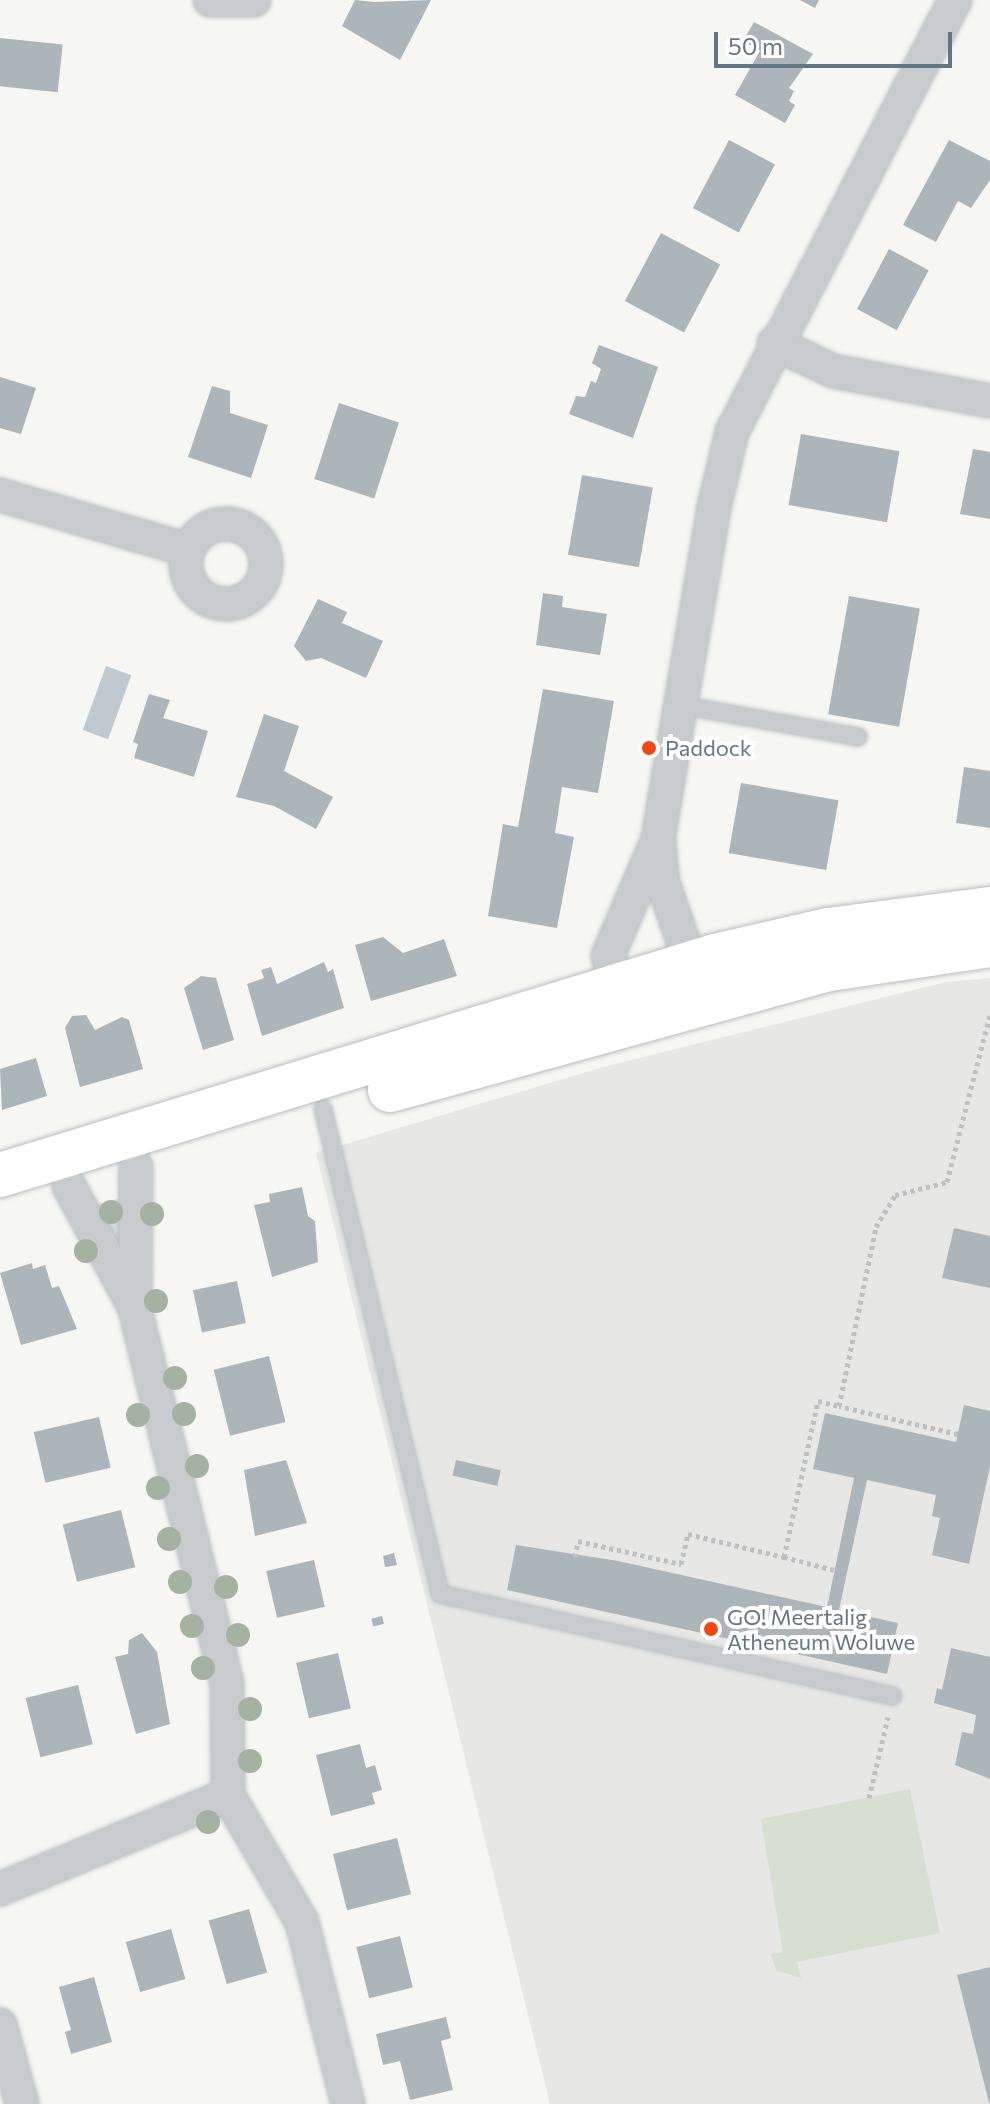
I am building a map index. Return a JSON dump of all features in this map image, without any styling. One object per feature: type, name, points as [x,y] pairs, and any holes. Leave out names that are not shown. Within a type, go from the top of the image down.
[{"type":"street","points":[[210,0],[254,0]]},
{"type":"street","points":[[622,1005],[608,956],[658,839],[732,432],[774,343],[955,0]]},
{"type":"street","points":[[774,343],[833,371],[990,401]]},
{"type":"street","points":[[0,495],[188,550]]},
{"type":"street","points":[[658,839],[662,880],[691,964],[678,1009]]},
{"type":"street","points":[[0,1207],[323,1109],[622,1005],[691,964],[828,930],[990,909]]},
{"type":"street","points":[[0,1175],[622,1005],[678,1009],[830,969],[990,945]]},
{"type":"street","points":[[136,1167],[135,1309],[227,1684],[228,1795],[302,1922],[348,2104]]},
{"type":"street","points":[[69,1186],[135,1309]]},
{"type":"street","points":[[0,1889],[228,1795]]},
{"type":"street","points":[[0,2025],[22,2104]]},
{"type":"lane","points":[[681,705],[858,737]]},
{"type":"lane","points":[[323,1109],[440,1594],[893,1696]]},
{"type":"path","points":[[839,1406],[876,1227],[895,1195],[947,1182],[990,1014]]},
{"type":"path","points":[[784,1557],[818,1401],[958,1434]]},
{"type":"path","points":[[575,1557],[578,1541],[681,1564],[688,1534],[834,1570]]},
{"type":"path","points":[[869,1798],[893,1696]]},
{"type":"shaded area","points":[[106,666],[131,675],[108,739],[83,730]]},
{"type":"shaded area","name":"GO! Meertalig Atheneum Woluwe","points":[[990,978],[990,2104],[550,2104],[316,1153],[603,1067],[946,982]]},
{"type":"shaded area","points":[[118,1199],[123,1202],[126,1261],[96,1205]]},
{"type":"shaded area","points":[[910,1789],[940,1933],[797,1962],[801,1978],[777,1971],[770,1954],[783,1952],[761,1819]]},
{"type":"building","points":[[355,0],[431,0],[400,60],[342,26]]},
{"type":"building","points":[[800,0],[819,0],[815,8]]},
{"type":"building","points":[[754,22],[813,54],[789,88],[794,91],[789,101],[795,105],[785,123],[735,95],[760,51],[743,41]]},
{"type":"building","points":[[0,38],[63,45],[58,92],[0,86]]},
{"type":"building","points":[[729,140],[775,164],[739,232],[693,208]]},
{"type":"building","points":[[949,140],[990,161],[990,180],[971,208],[958,201],[936,242],[903,225]]},
{"type":"building","points":[[661,233],[720,264],[684,332],[625,301]]},
{"type":"building","points":[[889,249],[929,270],[897,330],[857,309]]},
{"type":"building","points":[[599,345],[658,367],[633,438],[569,414],[576,396],[585,397],[591,381],[596,383],[601,369],[592,363]]},
{"type":"building","points":[[0,377],[36,388],[21,434],[0,428]]},
{"type":"building","points":[[212,386],[230,391],[230,413],[268,425],[251,478],[188,457]]},
{"type":"building","points":[[339,403],[399,422],[374,499],[314,479]]},
{"type":"building","points":[[801,434],[899,451],[887,522],[788,505]]},
{"type":"building","points":[[973,449],[990,452],[990,519],[960,514]]},
{"type":"building","points":[[582,475],[653,488],[639,567],[568,555]]},
{"type":"building","points":[[543,593],[563,596],[562,607],[607,614],[600,655],[536,645]]},
{"type":"building","points":[[849,596],[920,609],[899,727],[828,714]]},
{"type":"building","points":[[318,599],[347,612],[342,623],[383,641],[366,678],[321,658],[306,661],[294,646]]},
{"type":"building","points":[[543,689],[614,701],[598,793],[562,787],[555,833],[574,837],[557,928],[488,916],[503,824],[518,827]]},
{"type":"building","points":[[149,694],[170,700],[163,718],[208,731],[194,777],[134,758],[138,744],[133,742]]},
{"type":"building","points":[[264,714],[299,726],[284,771],[333,797],[316,829],[274,806],[236,797]]},
{"type":"building","points":[[964,767],[990,771],[990,828],[956,823]]},
{"type":"building","points":[[741,783],[838,800],[826,870],[729,853]]},
{"type":"building","points":[[383,937],[403,953],[444,939],[457,976],[371,1001],[355,945]]},
{"type":"building","points":[[324,962],[328,972],[333,969],[344,1008],[262,1036],[247,984],[264,978],[261,970],[271,967],[277,984]]},
{"type":"building","points":[[201,976],[216,978],[234,1040],[203,1050],[184,988]]},
{"type":"building","points":[[86,1015],[95,1030],[122,1017],[129,1020],[143,1069],[80,1087],[65,1028],[72,1016]]},
{"type":"building","points":[[36,1058],[47,1096],[2,1110],[0,1069]]},
{"type":"building","points":[[302,1187],[308,1216],[315,1221],[318,1262],[272,1277],[254,1205],[270,1202],[269,1194]]},
{"type":"building","points":[[954,1228],[990,1236],[990,1288],[942,1278]]},
{"type":"building","points":[[32,1263],[33,1269],[45,1265],[52,1288],[59,1286],[77,1329],[21,1345],[0,1273]]},
{"type":"building","points":[[237,1281],[246,1323],[202,1332],[193,1290]]},
{"type":"building","points":[[269,1356],[285,1422],[230,1436],[214,1370]]},
{"type":"building","points":[[964,1405],[990,1411],[990,1466],[969,1564],[932,1555],[940,1518],[932,1516],[936,1495],[867,1480],[839,1610],[898,1623],[887,1674],[507,1590],[516,1545],[618,1561],[827,1607],[854,1478],[813,1469],[825,1413],[956,1442]]},
{"type":"building","points":[[99,1417],[111,1468],[45,1483],[34,1432]]},
{"type":"building","points":[[286,1460],[307,1523],[255,1536],[244,1470]]},
{"type":"building","points":[[456,1460],[501,1470],[497,1486],[452,1476]]},
{"type":"building","points":[[121,1510],[135,1567],[77,1582],[63,1525]]},
{"type":"building","points":[[394,1553],[397,1565],[385,1567],[383,1556]]},
{"type":"building","points":[[314,1560],[325,1607],[277,1618],[266,1571]]},
{"type":"building","points":[[382,1616],[384,1624],[373,1626],[371,1619]]},
{"type":"building","points":[[142,1633],[157,1652],[170,1724],[136,1734],[115,1657],[128,1654],[129,1640]]},
{"type":"building","points":[[951,1648],[990,1657],[990,1779],[955,1765],[962,1732],[973,1734],[976,1715],[934,1703],[937,1688],[942,1690]]},
{"type":"building","points":[[338,1653],[351,1709],[309,1718],[296,1663]]},
{"type":"building","points":[[78,1685],[93,1744],[40,1757],[26,1698]]},
{"type":"building","points":[[360,1744],[366,1768],[375,1765],[382,1790],[372,1793],[375,1804],[331,1816],[316,1755]]},
{"type":"building","points":[[397,1838],[411,1894],[347,1910],[333,1854]]},
{"type":"building","points":[[249,1909],[267,1972],[227,1984],[209,1921]]},
{"type":"building","points":[[171,1929],[185,1979],[140,1992],[126,1942]]},
{"type":"building","points":[[400,1936],[413,1987],[369,1998],[356,1947]]},
{"type":"building","points":[[990,1967],[990,2103],[989,2103],[957,1975]]},
{"type":"building","points":[[94,1977],[112,2042],[71,2054],[65,2032],[71,2030],[59,1987]]},
{"type":"building","points":[[446,2017],[451,2038],[441,2041],[453,2090],[410,2100],[400,2061],[383,2065],[376,2034]]},
{"type":"place","name":"Paddock","points":[[649,748]]},
{"type":"place","name":"GO! Meertalig Atheneum Woluwe","points":[[711,1629]]}]
